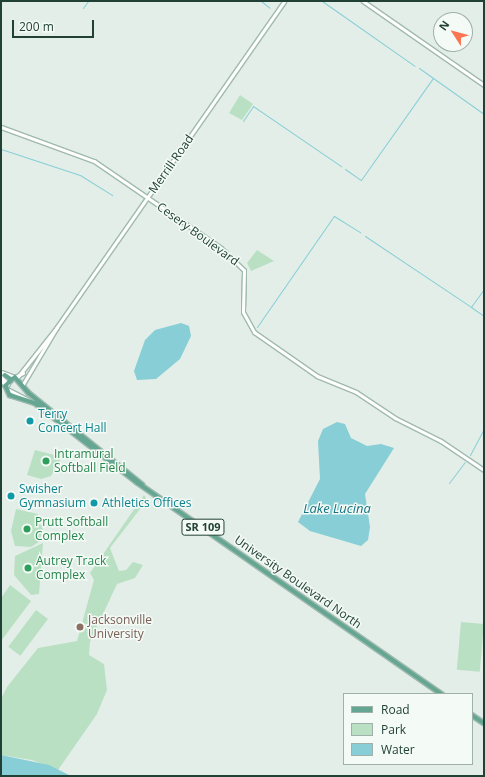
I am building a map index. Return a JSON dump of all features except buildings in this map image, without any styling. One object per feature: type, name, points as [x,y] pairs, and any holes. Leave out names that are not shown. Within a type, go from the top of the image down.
[{"type":"main road","name":"Merrill Road","points":[[16,378],[23,373],[57,327],[284,1]]},
{"type":"main road","points":[[363,1],[484,85]]},
{"type":"main road","name":"Cesery Boulevard","points":[[1,127],[77,152],[147,198],[241,264],[246,280],[244,312],[254,332],[327,382],[360,395],[395,418],[442,441],[484,470]]},
{"type":"main road","name":"Merrill Road","points":[[23,386],[57,327]]},
{"type":"main road","name":"SR 109","points":[[2,376],[16,378],[23,386]]},
{"type":"main road","name":"SR 109","points":[[2,376],[10,392],[18,394],[34,403]]},
{"type":"main road","points":[[7,384],[16,378]]},
{"type":"main road","name":"University Boulevard North","points":[[7,384],[11,396],[34,403],[103,456],[441,693]]},
{"type":"main road","points":[[18,394],[23,386]]},
{"type":"main road","name":"University Boulevard North","points":[[23,386],[29,393],[106,452],[144,485]]},
{"type":"main road","points":[[103,456],[106,452]]},
{"type":"main road","points":[[473,715],[484,723]]},
{"type":"green space","points":[[240,95],[253,104],[242,120],[229,113]]},
{"type":"green space","points":[[257,250],[274,261],[251,271],[247,263]]},
{"type":"green space","name":"Intramural Softball Field","points":[[35,450],[62,457],[51,476],[41,479],[27,475]]},
{"type":"green space","points":[[144,495],[147,500],[110,548],[119,571],[126,570],[133,562],[143,565],[135,578],[117,584],[90,642],[89,655],[104,664],[107,690],[97,714],[58,770],[32,760],[1,755],[1,699],[7,687],[38,648],[77,641],[94,580],[90,573]]},
{"type":"green space","name":"Prutt Softball Complex","points":[[16,509],[38,514],[37,523],[43,526],[40,541],[31,547],[15,546],[11,531]]},
{"type":"green space","name":"Autrey Track Complex","points":[[43,543],[39,594],[31,595],[14,575],[15,556]]},
{"type":"green space","points":[[10,585],[31,601],[1,641],[1,598]]},
{"type":"green space","points":[[36,610],[48,619],[20,656],[8,647]]},
{"type":"green space","points":[[461,622],[484,624],[480,672],[457,670]]},
{"type":"water","points":[[181,323],[189,326],[191,336],[180,359],[156,379],[137,380],[134,371],[145,340],[155,330]]},
{"type":"water","name":"Lake Lucina","points":[[337,422],[345,424],[351,438],[367,446],[381,444],[394,448],[365,494],[370,527],[368,540],[361,546],[310,531],[298,522],[320,479],[318,441],[323,429]]},
{"type":"water","points":[[1,755],[49,765],[71,776],[1,776]]},
{"type":"waterway","points":[[83,8],[88,1]]},
{"type":"waterway","points":[[261,1],[270,8]]},
{"type":"waterway","points":[[322,1],[415,66]]},
{"type":"waterway","points":[[419,68],[484,114]]},
{"type":"waterway","points":[[345,169],[361,180],[433,78]]},
{"type":"waterway","points":[[243,121],[253,106],[341,166]]},
{"type":"waterway","points":[[1,149],[80,175],[112,195]]},
{"type":"waterway","points":[[257,327],[334,216],[360,232]]},
{"type":"waterway","points":[[365,236],[471,307]]},
{"type":"waterway","points":[[484,289],[471,307],[484,316]]},
{"type":"waterway","points":[[470,455],[484,429]]},
{"type":"waterway","points":[[449,483],[465,462]]},
{"type":"place","name":"Terry Concert Hall","points":[[30,421]]},
{"type":"place","name":"Intramural Softball Field","points":[[46,461]]},
{"type":"place","name":"Swisher Gymnasium","points":[[11,496]]},
{"type":"place","name":"Athletics Offices","points":[[94,503]]},
{"type":"place","name":"Prutt Softball Complex","points":[[27,529]]},
{"type":"place","name":"Autrey Track Complex","points":[[28,568]]},
{"type":"place","name":"Jacksonville University","points":[[80,627]]}]
